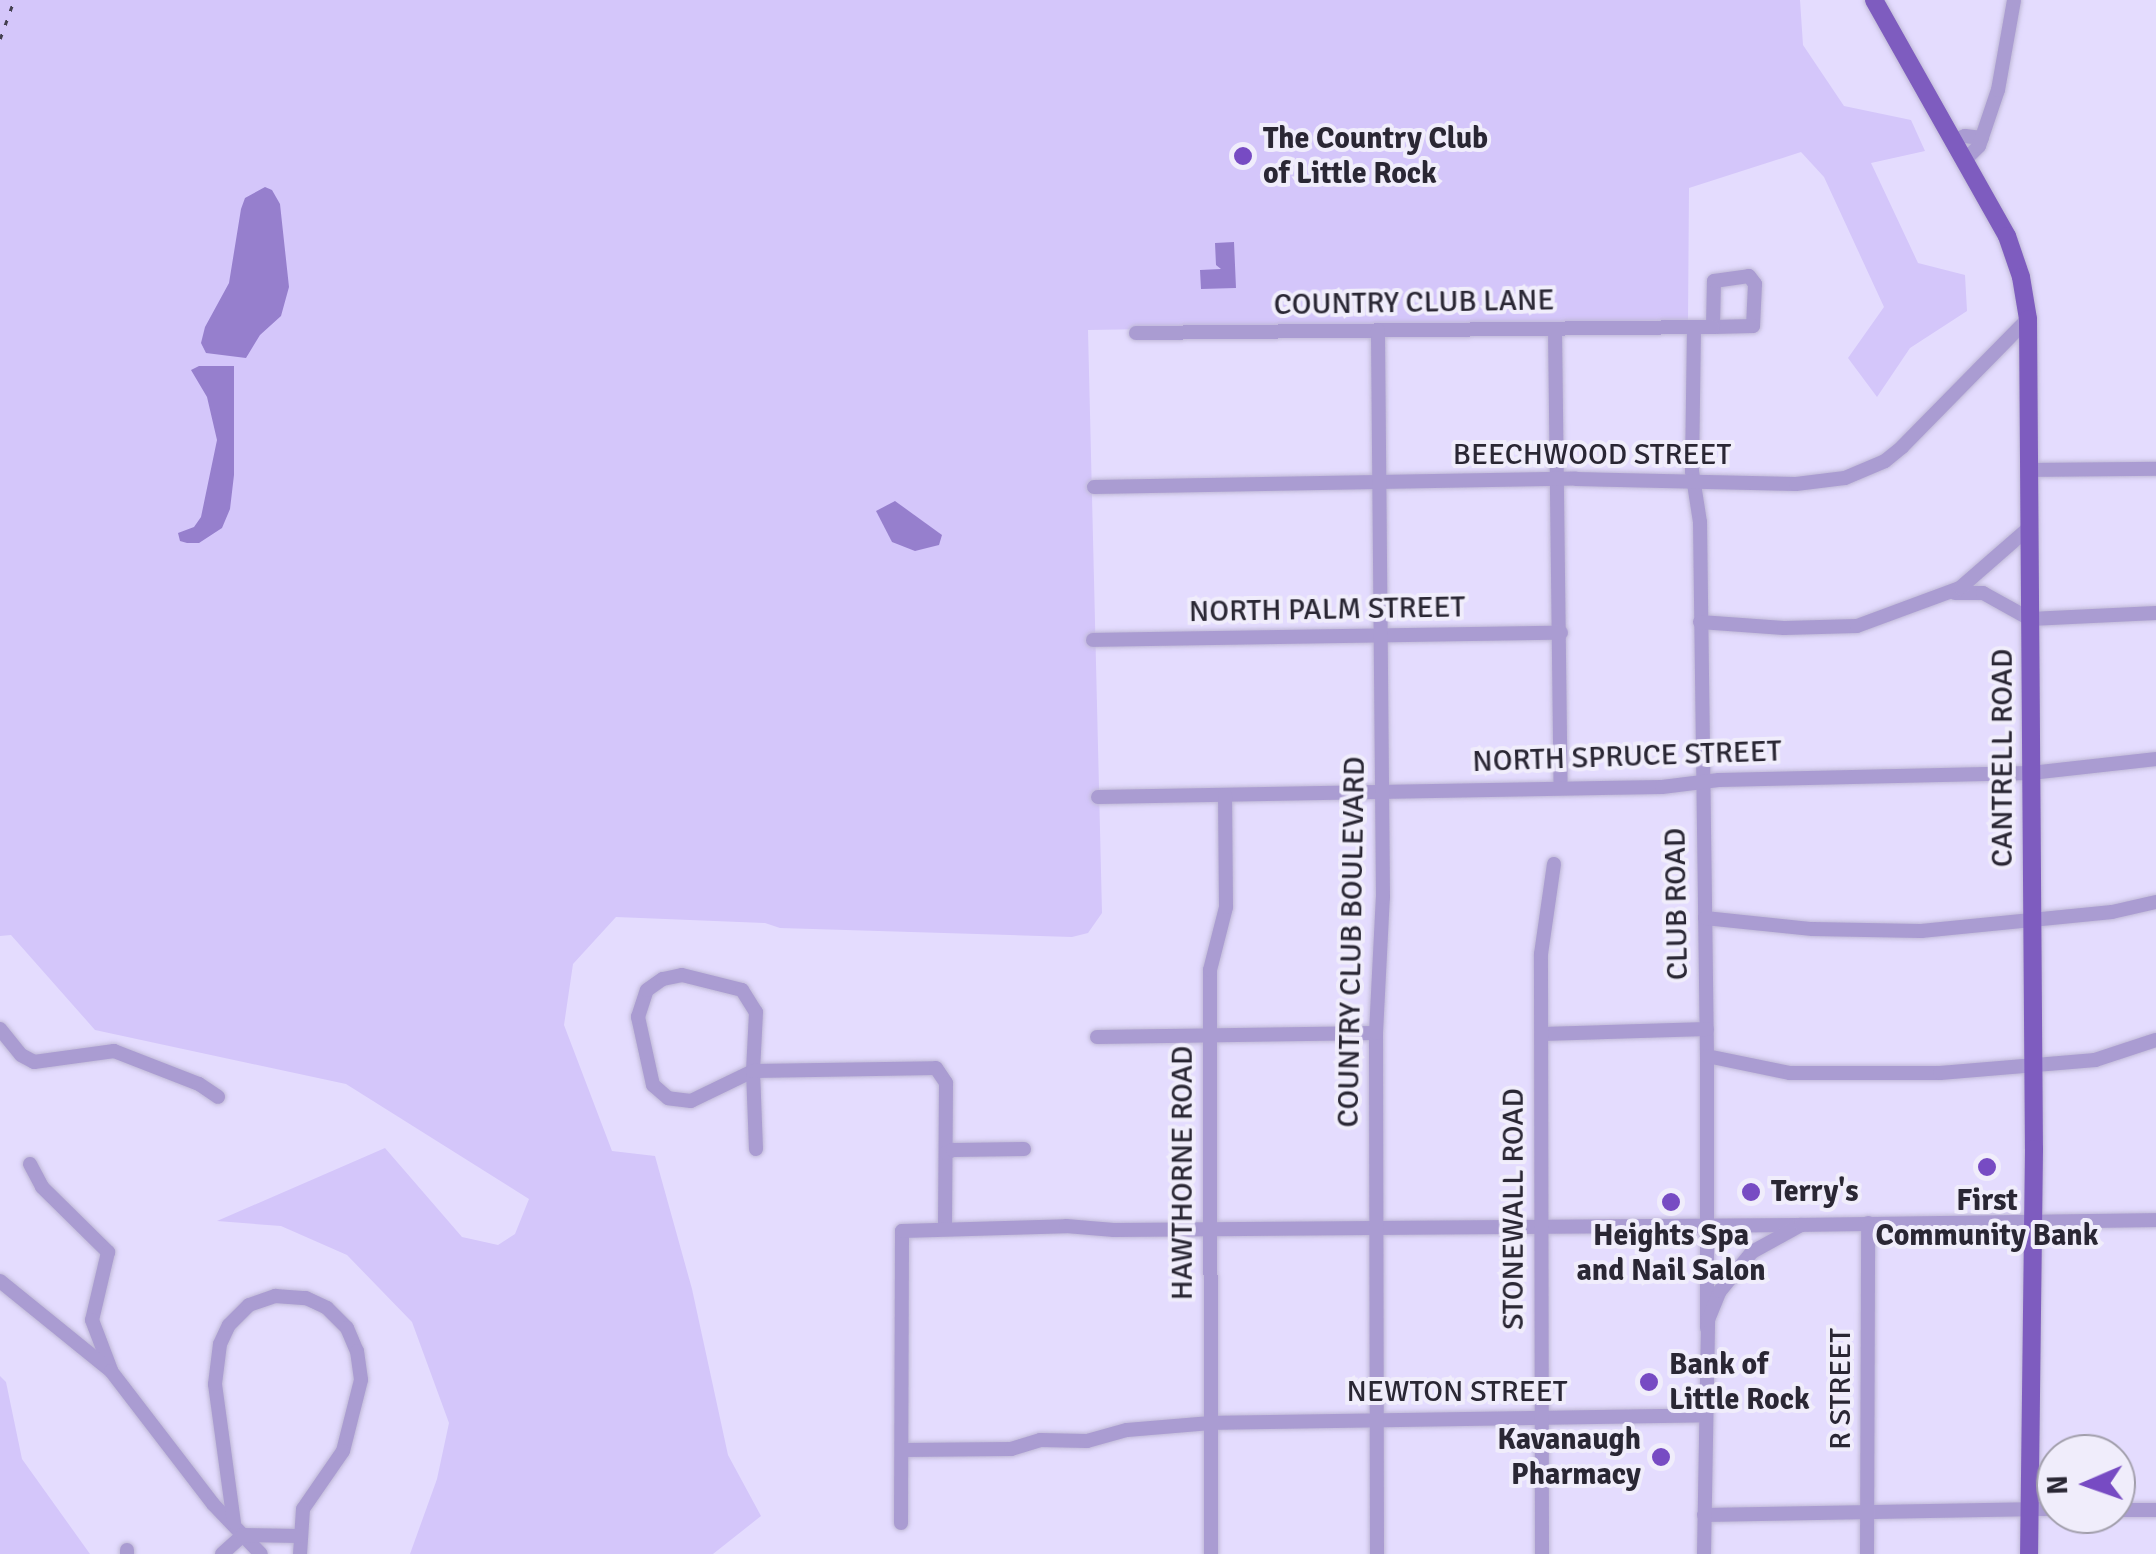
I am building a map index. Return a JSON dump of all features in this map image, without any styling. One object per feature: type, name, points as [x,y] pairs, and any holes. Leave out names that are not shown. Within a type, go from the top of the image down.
[{"type":"main road","name":"CANTRELL ROAD","points":[[1874,0],[2015,256],[2028,319],[2034,1064],[2029,1554]]},
{"type":"street","points":[[1964,160],[1976,151],[1982,138],[2010,40],[2014,0]]},
{"type":"street","points":[[1953,141],[1965,136],[1982,138]]},
{"type":"street","name":"COUNTRY CLUB LANE","points":[[1136,333],[1556,329],[1713,327],[1753,326],[1752,277],[1721,276],[1714,281],[1713,327]]},
{"type":"street","name":"BEECHWOOD STREET","points":[[1094,487],[1556,480],[1796,484],[1855,476],[1902,447],[2028,319]]},
{"type":"street","points":[[1694,327],[1695,480]]},
{"type":"street","points":[[1556,329],[1561,788]]},
{"type":"street","name":"COUNTRY CLUB BOULEVARD","points":[[1377,1554],[1376,1033],[1384,897],[1378,330]]},
{"type":"street","points":[[2029,470],[2156,469]]},
{"type":"street","name":"CLUB ROAD","points":[[1695,480],[1707,1056],[1704,1554]]},
{"type":"street","points":[[1700,622],[1840,629],[1960,588],[2030,526]]},
{"type":"street","points":[[1946,594],[1983,593],[2030,619],[2156,613]]},
{"type":"street","name":"NORTH PALM STREET","points":[[1093,640],[1561,633]]},
{"type":"street","name":"NORTH SPRUCE STREET","points":[[1098,797],[1703,785],[1720,780],[2031,773],[2156,759]]},
{"type":"street","name":"HAWTHORNE ROAD","points":[[1211,1554],[1211,962],[1226,907],[1225,795]]},
{"type":"street","name":"STONEWALL ROAD","points":[[1542,1554],[1541,950],[1554,864]]},
{"type":"street","points":[[1704,918],[1882,932],[2032,920],[2156,902]]},
{"type":"street","points":[[756,1149],[753,1070],[756,1012],[746,992],[682,975],[663,979],[647,990],[639,1010],[647,1072],[660,1092],[690,1102],[753,1070],[936,1068],[946,1083],[945,1228]]},
{"type":"street","points":[[0,1029],[21,1054],[34,1062],[114,1050],[198,1084],[218,1097]]},
{"type":"street","points":[[1542,1034],[1706,1030]]},
{"type":"street","points":[[1097,1037],[1376,1033]]},
{"type":"street","points":[[1707,1056],[1817,1074],[1940,1073],[2111,1057],[2156,1040]]},
{"type":"street","points":[[946,1154],[952,1150],[1024,1150]]},
{"type":"street","points":[[30,1164],[42,1187],[108,1252],[92,1320],[111,1371]]},
{"type":"street","points":[[900,1523],[902,1231],[2156,1220]]},
{"type":"street","name":"R STREET","points":[[1868,1224],[1868,1554]]},
{"type":"street","points":[[1707,1328],[1720,1291],[1740,1264],[1769,1241],[1801,1225]]},
{"type":"street","points":[[0,1281],[111,1371],[214,1504],[261,1554]]},
{"type":"street","points":[[222,1554],[238,1529],[215,1384],[220,1344],[229,1325],[249,1306],[275,1296],[302,1296],[328,1308],[347,1328],[357,1351],[361,1380],[348,1439],[309,1497],[300,1554]]},
{"type":"street","name":"NEWTON STREET","points":[[902,1450],[1011,1449],[1040,1440],[1087,1441],[1127,1430],[1211,1423],[1704,1415]]},
{"type":"street","points":[[1704,1516],[2036,1509]]},
{"type":"street","points":[[238,1529],[300,1536]]},
{"type":"shaded area","name":"The Country Club of Little Rock","points":[[0,0],[1800,0],[1803,45],[1844,106],[1911,120],[1925,151],[1871,163],[1918,263],[1965,275],[1967,311],[1910,348],[1877,397],[1848,358],[1884,307],[1824,177],[1801,152],[1689,188],[1688,320],[1088,330],[1102,913],[1088,933],[1072,937],[780,928],[765,923],[616,917],[573,964],[564,1025],[612,1151],[655,1156],[692,1289],[728,1455],[761,1516],[713,1554],[410,1554],[437,1479],[449,1423],[412,1322],[347,1255],[281,1226],[217,1221],[385,1148],[462,1237],[498,1245],[515,1234],[529,1199],[346,1084],[95,1030],[11,935],[0,936]]},
{"type":"shaded area","points":[[265,187],[272,190],[280,204],[289,287],[281,316],[260,335],[246,358],[206,353],[201,343],[205,327],[229,283],[241,209],[245,198]]},
{"type":"shaded area","points":[[1234,242],[1236,288],[1201,289],[1200,270],[1221,269],[1216,265],[1215,243]]},
{"type":"shaded area","points":[[199,366],[234,366],[234,475],[230,509],[222,528],[199,543],[187,543],[180,541],[178,533],[194,527],[201,517],[217,440],[207,397],[191,370]]},
{"type":"shaded area","points":[[895,501],[942,535],[939,545],[915,551],[892,542],[876,511]]},
{"type":"shaded area","points":[[0,1376],[6,1382],[22,1459],[90,1554],[0,1554]]},
{"type":"railway","points":[[0,39],[14,0]]},
{"type":"place","name":"The Country Club of Little Rock","points":[[1243,156]]},
{"type":"place","name":"First Community Bank","points":[[1987,1167]]},
{"type":"place","name":"Terry's","points":[[1751,1192]]},
{"type":"place","name":"Heights Spa and Nail Salon","points":[[1671,1202]]},
{"type":"place","name":"Bank of Little Rock","points":[[1649,1382]]},
{"type":"place","name":"Kavanaugh Pharmacy","points":[[1661,1457]]}]
